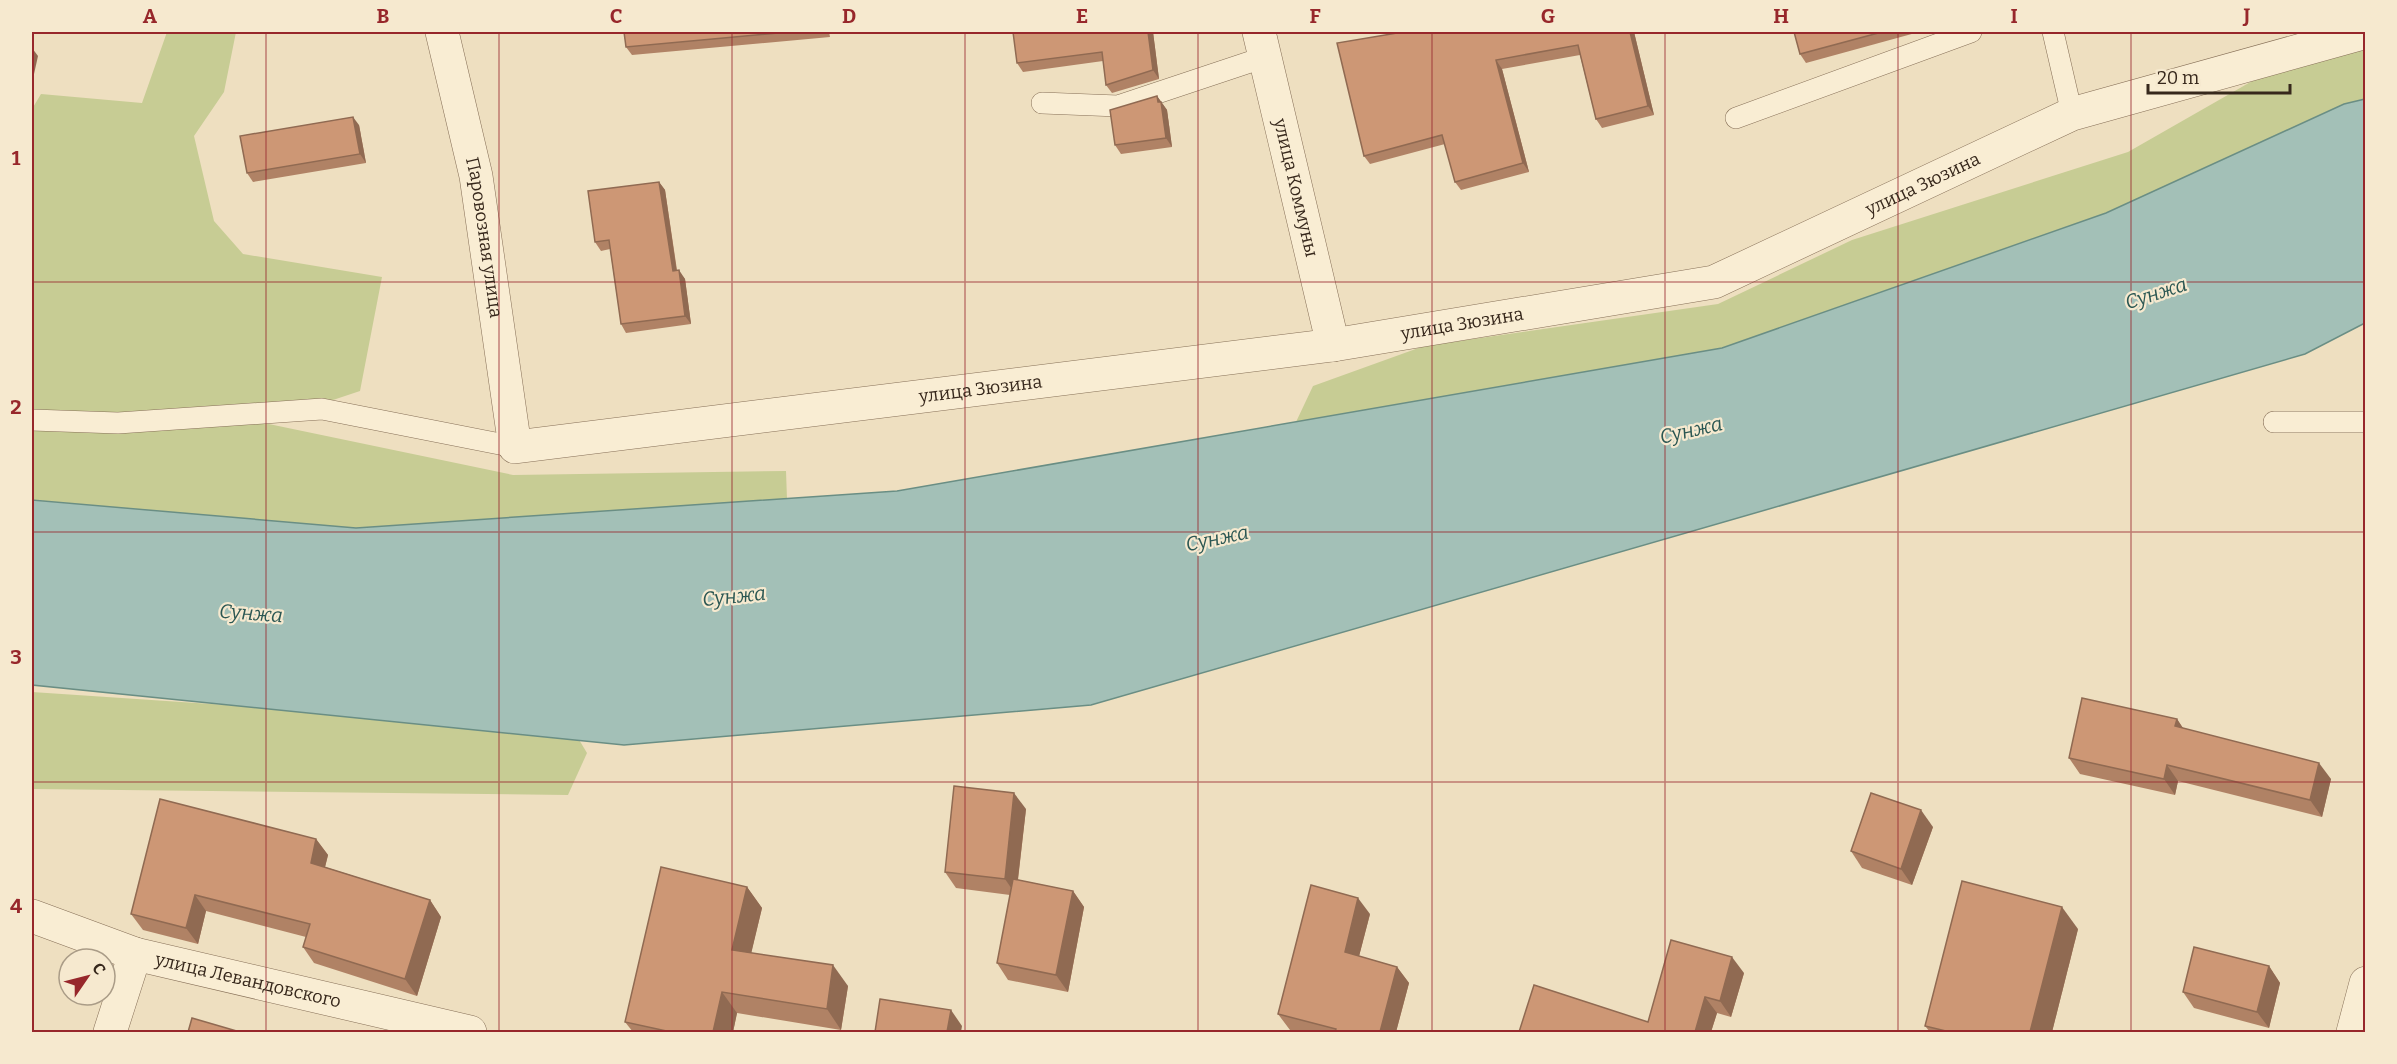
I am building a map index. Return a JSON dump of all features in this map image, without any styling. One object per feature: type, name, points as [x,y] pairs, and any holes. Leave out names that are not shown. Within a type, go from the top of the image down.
[{"type":"street","name":"Паровозная улица","points":[[446,32],[476,176],[515,447]]},
{"type":"street","name":"улица Зюзина","points":[[515,447],[1333,345],[1714,282],[2072,114],[2366,32]]},
{"type":"street","name":"улица Коммуны","points":[[1262,44],[1333,345]]},
{"type":"street","name":"улица Левандовского","points":[[32,916],[135,954],[470,1032]]},
{"type":"street","points":[[110,1032],[135,954]]},
{"type":"street","points":[[2353,1032],[2366,984]]},
{"type":"lane","points":[[1736,118],[1971,32]]},
{"type":"lane","points":[[2053,32],[2072,114]]},
{"type":"lane","points":[[1042,103],[1118,106],[1262,44]]},
{"type":"lane","points":[[32,420],[118,423],[322,409],[515,447]]},
{"type":"lane","points":[[2274,422],[2366,422]]},
{"type":"green space","points":[[167,32],[236,32],[224,92],[194,136],[214,221],[243,254],[382,277],[360,391],[264,423],[513,475],[786,471],[787,499],[356,528],[32,500],[32,109],[41,94],[142,103]]},
{"type":"green space","points":[[2365,47],[2365,99],[2344,104],[2106,213],[1722,348],[1296,422],[1313,386],[1424,346],[1718,304],[1852,240],[2128,152],[2261,76]]},
{"type":"green space","points":[[32,692],[572,728],[587,753],[568,795],[32,789]]},
{"type":"water","name":"Сунжа","points":[[2365,99],[2365,323],[2305,354],[1091,705],[624,745],[32,685],[32,500],[356,528],[897,491],[1722,348],[2106,213],[2344,104]]},
{"type":"building","points":[[624,32],[789,32],[626,47]]},
{"type":"building","points":[[1013,32],[1148,32],[1153,70],[1106,85],[1102,52],[1017,63]]},
{"type":"building","points":[[1403,32],[1630,32],[1648,106],[1596,119],[1578,45],[1496,60],[1523,163],[1455,182],[1442,135],[1364,156],[1337,43]]},
{"type":"building","points":[[1794,32],[1882,32],[1800,54]]},
{"type":"building","points":[[1157,96],[1158,102],[1161,102],[1166,138],[1115,145],[1110,110]]},
{"type":"building","points":[[353,117],[360,154],[247,173],[240,136]]},
{"type":"building","points":[[659,182],[673,271],[679,270],[685,316],[621,324],[609,240],[595,242],[588,191]]},
{"type":"building","points":[[2082,698],[2177,719],[2175,726],[2319,763],[2310,800],[2167,765],[2164,779],[2069,758]]},
{"type":"building","points":[[954,786],[1014,793],[1005,879],[945,872]]},
{"type":"building","points":[[1871,793],[1921,810],[1901,869],[1851,851]]},
{"type":"building","points":[[160,799],[316,839],[311,863],[430,900],[405,979],[303,947],[310,924],[195,895],[186,928],[131,914]]},
{"type":"building","points":[[661,867],[747,887],[732,950],[833,965],[827,1009],[722,992],[713,1032],[671,1032],[625,1022]]},
{"type":"building","points":[[1013,879],[1073,891],[1056,975],[997,963]]},
{"type":"building","points":[[1962,881],[2062,907],[2030,1032],[1950,1032],[1925,1026]]},
{"type":"building","points":[[1311,885],[1358,898],[1345,952],[1397,967],[1380,1032],[1335,1032],[1336,1029],[1278,1014]]},
{"type":"building","points":[[1671,940],[1732,957],[1720,1001],[1705,997],[1695,1032],[1519,1032],[1534,985],[1648,1022]]},
{"type":"building","points":[[2194,947],[2269,966],[2257,1012],[2183,992]]},
{"type":"building","points":[[880,999],[951,1010],[947,1032],[875,1032]]},
{"type":"building","points":[[192,1018],[240,1032],[188,1032]]}]
